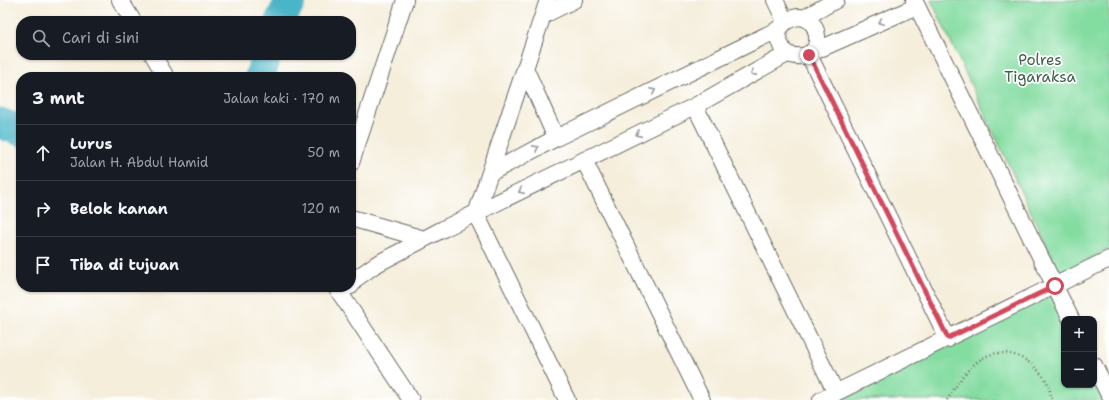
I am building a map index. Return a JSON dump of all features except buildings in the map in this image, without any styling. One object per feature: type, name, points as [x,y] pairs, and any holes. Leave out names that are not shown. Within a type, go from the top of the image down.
[{"type":"street","points":[[120,0],[130,16]]},
{"type":"street","points":[[356,148],[405,0]]},
{"type":"street","points":[[567,400],[476,214],[546,7],[574,0]]},
{"type":"street","points":[[775,0],[782,25],[778,38],[780,48],[787,54],[798,58],[810,54],[915,3],[1070,316]]},
{"type":"street","points":[[804,18],[836,0]]},
{"type":"street","points":[[490,173],[556,138],[782,25],[794,17],[804,18],[813,24],[818,33],[817,44],[810,54]]},
{"type":"street","points":[[356,279],[375,265],[424,239],[695,106],[787,54]]},
{"type":"street","points":[[810,54],[948,338]]},
{"type":"street","points":[[156,60],[163,72]]},
{"type":"street","points":[[525,68],[556,138]]},
{"type":"street","points":[[695,106],[836,393]]},
{"type":"street","points":[[584,160],[702,400]]},
{"type":"street","points":[[356,219],[424,239]]},
{"type":"street","points":[[820,400],[1109,259]]},
{"type":"street","points":[[348,292],[411,400]]},
{"type":"street","points":[[1097,371],[1109,395]]},
{"type":"path","points":[[947,400],[964,373],[978,360],[996,353],[1018,355],[1036,368],[1048,384],[1052,400]]},
{"type":"green space","name":"Polres Tigaraksa","points":[[931,0],[1109,0],[1109,249],[1060,274]]},
{"type":"green space","points":[[1052,288],[1063,316],[1061,316],[1061,388],[1097,388],[1097,382],[1106,400],[822,400]]},
{"type":"waterway","points":[[283,16],[291,0]]},
{"type":"waterway","points":[[261,72],[265,60]]},
{"type":"waterway","points":[[0,123],[16,129]]},
{"type":"route","points":[[809,55],[948,338],[1055,286]]}]
